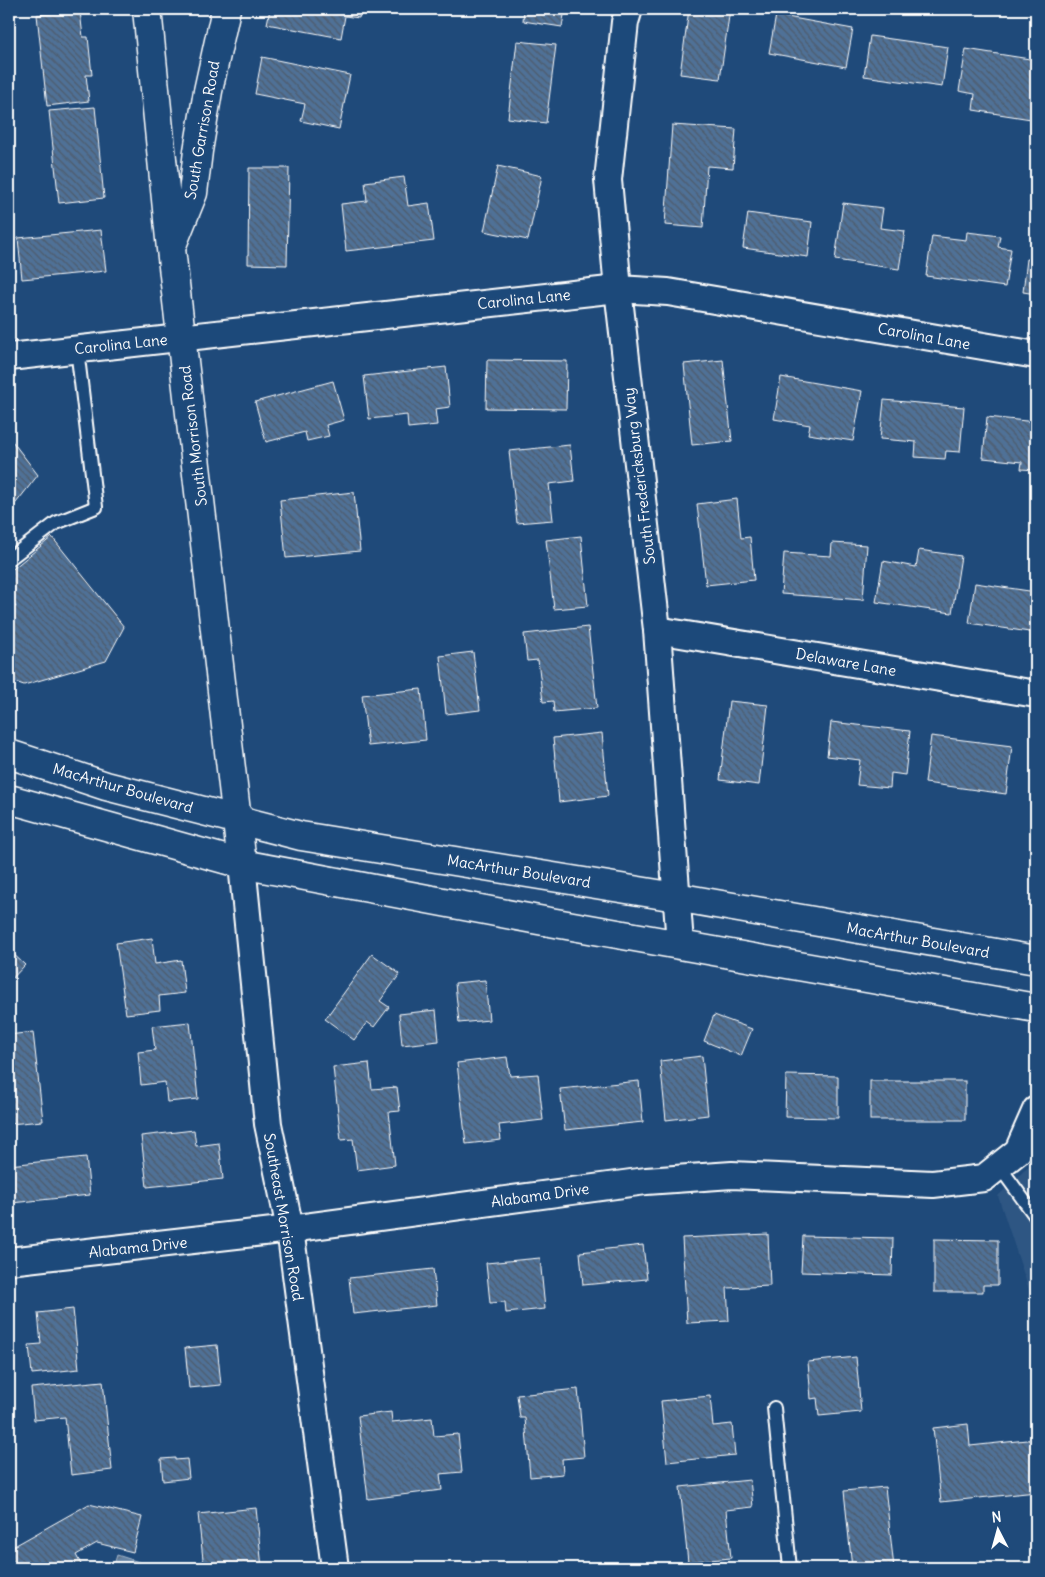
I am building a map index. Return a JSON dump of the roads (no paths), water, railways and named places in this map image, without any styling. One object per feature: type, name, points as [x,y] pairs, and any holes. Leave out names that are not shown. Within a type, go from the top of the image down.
[{"type":"street","name":"South Morrison Road","points":[[147,9],[171,249],[242,864]]},
{"type":"street","name":"South Garrison Road","points":[[171,249],[193,193],[208,91],[226,9]]},
{"type":"street","name":"South Fredericksburg Way","points":[[629,9],[625,22],[608,180],[618,289],[657,630],[680,944]]},
{"type":"street","name":"Carolina Lane","points":[[9,357],[618,289],[668,292],[1036,356]]},
{"type":"street","name":"Delaware Lane","points":[[657,630],[1036,694]]},
{"type":"street","name":"MacArthur Boulevard","points":[[9,754],[106,786],[301,836],[676,897],[1036,960]]},
{"type":"street","points":[[9,799],[242,864],[523,917],[1036,1008]]},
{"type":"street","name":"Southeast Morrison Road","points":[[242,864],[268,1124],[290,1230],[335,1568]]},
{"type":"street","name":"Alabama Drive","points":[[9,1261],[290,1230],[646,1181],[732,1175],[933,1184],[984,1178],[1018,1151],[1036,1110]]},
{"type":"lane","points":[[9,559],[56,523],[96,507],[77,349]]},
{"type":"lane","points":[[999,1166],[1036,1217]]},
{"type":"lane","points":[[774,1408],[790,1568]]},
{"type":"water","points":[[117,1555],[139,1562],[138,1568],[113,1568]]}]
